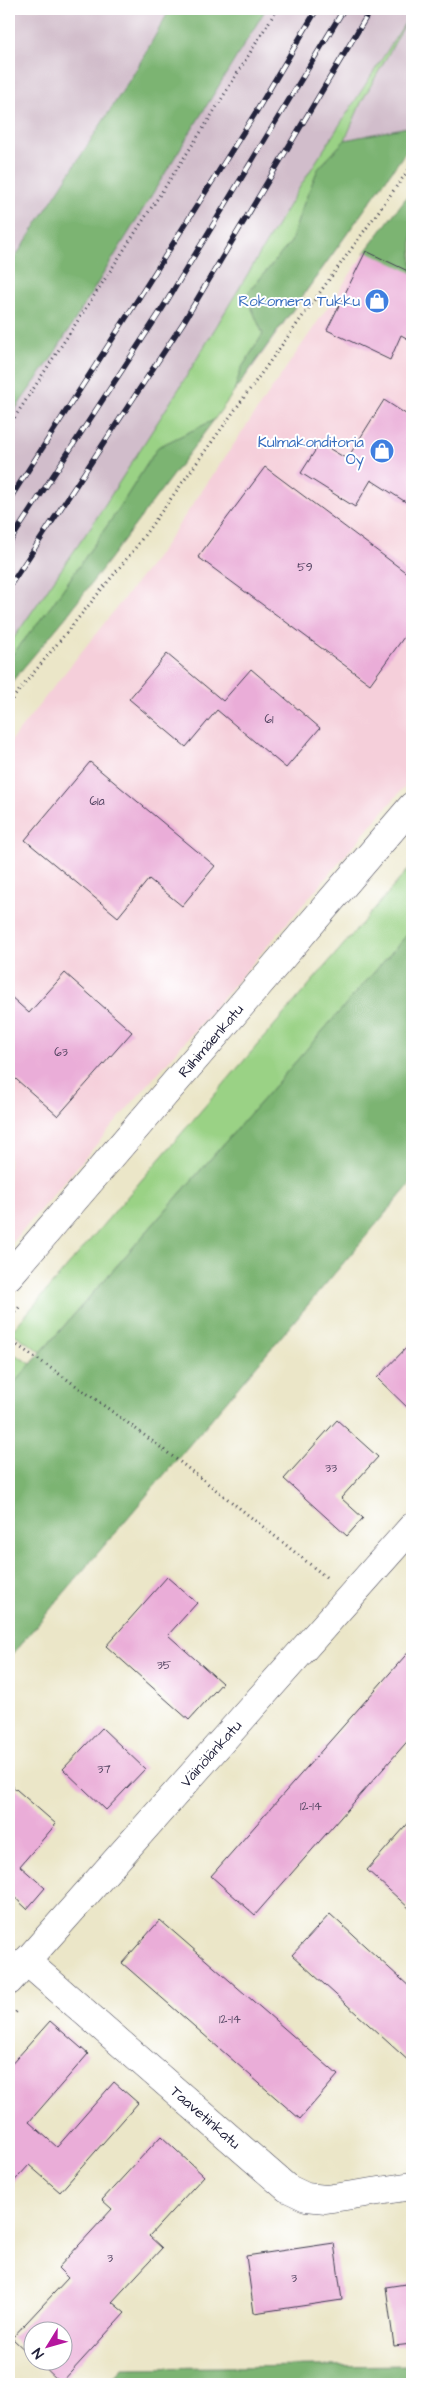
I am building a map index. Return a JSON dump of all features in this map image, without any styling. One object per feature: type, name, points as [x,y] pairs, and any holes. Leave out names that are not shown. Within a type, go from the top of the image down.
[{"type":"street","name":"Riihimäenkatu","points":[[9,1276],[412,806]]},
{"type":"street","name":"Väinölänkatu","points":[[17,1971],[412,1527]]},
{"type":"street","name":"Taavetinkatu","points":[[17,1971],[287,2188],[306,2197],[326,2199],[412,2186]]},
{"type":"path","points":[[9,426],[208,121],[277,9]]},
{"type":"path","points":[[9,703],[133,551],[412,165]]},
{"type":"path","points":[[9,1340],[127,1422],[230,1499],[351,1597]]},
{"type":"path","points":[[403,2384],[412,2382]]},
{"type":"shaded area","points":[[9,9],[170,9],[136,70],[9,267]]},
{"type":"shaded area","points":[[266,9],[412,9],[412,143],[256,363],[125,539],[9,677],[9,418],[51,359]]},
{"type":"shaded area","points":[[366,251],[412,272],[412,778],[9,1246],[9,743],[156,558]]},
{"type":"green space","points":[[170,9],[266,9],[51,359],[9,418],[9,267],[136,70]]},
{"type":"green space","points":[[412,12],[361,103],[345,140],[318,169],[291,242],[246,295],[263,334],[241,369],[234,392],[214,420],[158,447],[118,510],[52,605],[9,659],[9,645],[92,525],[180,387],[301,185]]},
{"type":"green space","points":[[412,118],[412,143],[234,392],[241,369],[263,334],[246,295],[291,242],[318,169],[345,140],[407,127]]},
{"type":"green space","points":[[412,190],[412,274],[364,253]]},
{"type":"green space","points":[[214,420],[66,617],[9,685],[9,659],[52,605],[118,510],[158,447]]},
{"type":"green space","points":[[412,865],[412,929],[41,1352],[11,1332]]},
{"type":"green space","points":[[412,929],[412,1182],[9,1658],[9,1389]]},
{"type":"green space","points":[[9,1351],[31,1364],[9,1389]]},
{"type":"green space","points":[[412,2365],[412,2384],[107,2384],[122,2368]]},
{"type":"building","name":"Rokomera Tukku","points":[[366,251],[412,273],[412,341],[401,335],[390,360],[327,330]]},
{"type":"building","name":"Kulmakonditoria Oy","points":[[384,400],[412,418],[412,506],[371,480],[355,507],[301,473],[320,443],[347,459]]},
{"type":"building","points":[[265,467],[412,577],[412,626],[370,684],[198,557]]},
{"type":"building","points":[[167,654],[223,701],[251,669],[320,728],[286,768],[217,710],[186,747],[129,699]]},
{"type":"building","points":[[90,762],[215,866],[182,906],[149,879],[118,917],[25,840]]},
{"type":"building","points":[[65,973],[132,1032],[58,1116],[9,1073],[9,995],[29,1013]]},
{"type":"building","points":[[412,1344],[412,1412],[377,1378]]},
{"type":"building","points":[[337,1420],[378,1457],[341,1498],[363,1518],[347,1536],[284,1479]]},
{"type":"building","points":[[167,1577],[197,1603],[168,1635],[222,1683],[189,1720],[106,1646]]},
{"type":"building","points":[[412,1648],[412,1736],[255,1915],[211,1876]]},
{"type":"building","points":[[102,1728],[145,1769],[106,1810],[63,1769]]},
{"type":"building","points":[[9,1783],[56,1824],[20,1866],[45,1888],[27,1909],[9,1892]]},
{"type":"building","points":[[412,1819],[412,1906],[410,1909],[367,1870]]},
{"type":"building","points":[[330,1914],[412,1989],[412,2064],[292,1955]]},
{"type":"building","points":[[160,1920],[338,2075],[300,2119],[122,1963]]},
{"type":"building","points":[[50,2021],[88,2054],[29,2122],[57,2147],[114,2082],[138,2103],[60,2192],[29,2165],[9,2187],[9,2067]]},
{"type":"building","points":[[161,2136],[204,2176],[149,2236],[162,2248],[112,2302],[125,2313],[61,2383],[47,2370],[72,2370],[72,2320],[29,2320],[68,2278],[58,2268],[112,2209],[102,2200]]},
{"type":"building","points":[[334,2243],[342,2300],[254,2313],[246,2256]]},
{"type":"building","points":[[412,2283],[412,2344],[394,2346],[386,2287]]},
{"type":"building","points":[[22,2327],[22,2348],[12,2338]]},
{"type":"railway","points":[[9,500],[256,112],[317,9]]},
{"type":"railway","points":[[9,543],[162,309],[344,9]]},
{"type":"railway","points":[[9,587],[183,323],[371,9]]},
{"type":"place","name":"Rokomera Tukku","points":[[377,301]]},
{"type":"place","name":"Kulmakonditoria Oy","points":[[382,451]]}]
